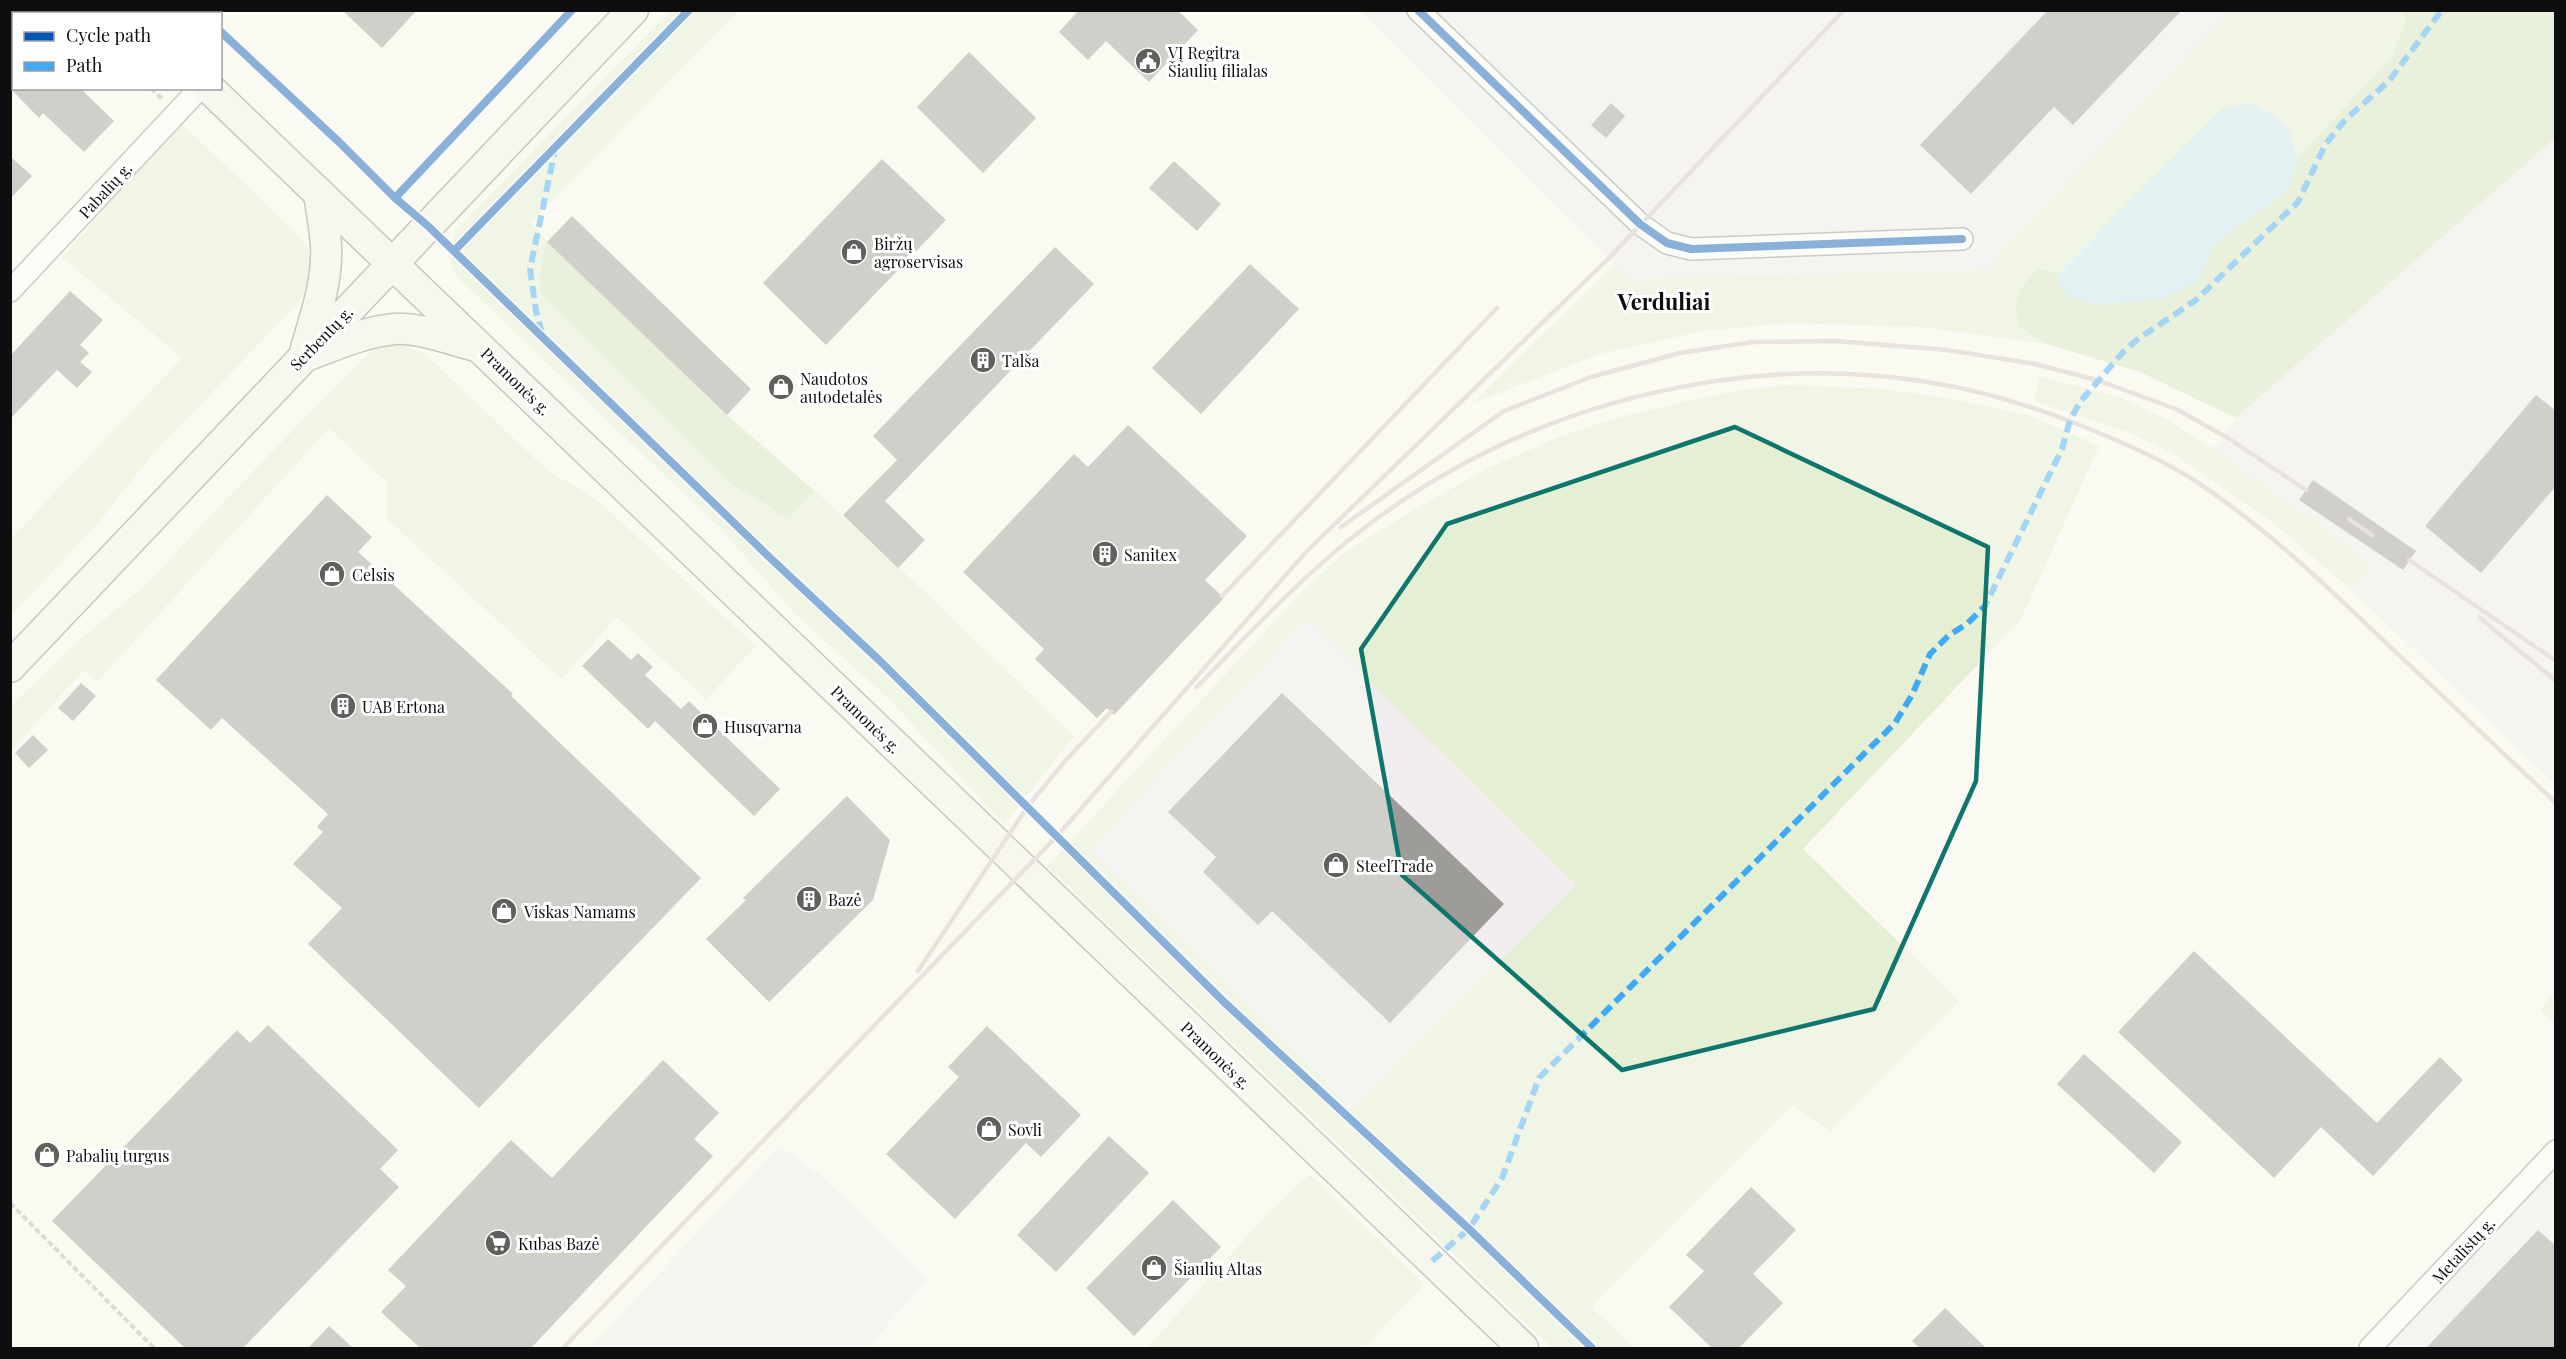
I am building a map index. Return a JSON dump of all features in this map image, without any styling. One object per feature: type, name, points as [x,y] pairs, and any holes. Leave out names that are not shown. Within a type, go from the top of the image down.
[{"type":"main road","name":"Serbentų g.","points":[[10,667],[633,10]]},
{"type":"main road","name":"Pramonės g.","points":[[211,90],[1523,1348]]},
{"type":"main road","points":[[303,358],[321,300],[325,268],[326,246],[319,193]]},
{"type":"main road","points":[[303,358],[360,337],[396,329],[432,334],[479,346]]},
{"type":"street","points":[[1418,10],[1640,224],[1667,243],[1691,249],[1962,239]]},
{"type":"street","name":"Pabalių g.","points":[[10,291],[198,90]]},
{"type":"street","name":"Metalistų g.","points":[[2370,1348],[2556,1151]]},
{"type":"path","points":[[10,1203],[154,1348]]},
{"type":"highlighted area","points":[[1735,427],[1988,547],[1976,781],[1874,1009],[1622,1070],[1402,875],[1361,649],[1447,524]]},
{"type":"shaded area","points":[[1360,11],[2229,11],[1986,270],[1629,279]]},
{"type":"shaded area","points":[[2555,138],[2555,784],[2350,589],[2371,564],[2214,449],[2236,418]]},
{"type":"shaded area","points":[[1308,619],[1577,885],[1354,1109],[1089,849]]},
{"type":"shaded area","points":[[779,1146],[819,1174],[928,1279],[867,1348],[589,1348]]},
{"type":"shaded area","points":[[2555,1168],[2555,1348],[2385,1348]]},
{"type":"green space","points":[[670,11],[738,11],[531,222],[547,242],[539,266],[788,518],[815,491],[913,581],[1074,736],[1004,824],[888,698],[796,615],[721,529],[456,276],[453,270],[450,252],[457,229]]},
{"type":"green space","points":[[2229,11],[2401,11],[2406,21],[2391,57],[2297,158],[2289,131],[2224,108],[2058,274],[2039,268],[2019,327],[2047,344],[1922,327],[1788,323],[1702,331],[1599,354],[1473,403],[1615,264],[1629,279],[1986,270]]},
{"type":"green space","points":[[2401,11],[2555,11],[2555,138],[2236,418],[2140,372],[2047,344],[2019,327],[2016,308],[2018,294],[2039,268],[2058,274],[2058,284],[2197,282],[2213,247],[2236,226],[2268,206],[2290,186],[2297,158],[2391,57],[2406,21]]},
{"type":"green space","points":[[180,122],[304,243],[310,256],[309,276],[305,289],[300,301],[150,457],[99,522],[11,616],[11,539],[182,358],[62,257]]},
{"type":"green space","points":[[547,242],[727,415],[815,491],[789,518],[730,483],[542,294],[540,268]]},
{"type":"green space","points":[[386,345],[406,345],[425,354],[547,470],[595,498],[756,646],[706,699],[617,617],[561,679],[386,518],[387,483],[329,428],[97,682],[84,670],[11,751],[11,706],[79,640],[146,585],[368,353]]},
{"type":"green space","points":[[2040,376],[2124,399],[2170,421],[2214,449],[2371,564],[2350,589],[2270,520],[2172,453],[2125,431],[2034,401]]},
{"type":"green space","points":[[1787,385],[1884,389],[1957,400],[2030,416],[2099,446],[2021,619],[1803,849],[1959,1001],[1830,1131],[1793,1105],[1591,1307],[1634,1348],[1552,1348],[1047,866],[1297,597],[1343,554],[1403,516],[1490,467],[1559,437],[1616,418],[1743,390]],"holes":[[[1307,619],[1576,885],[1354,1109],[1089,849]]]},
{"type":"green space","points":[[2555,992],[2555,1025],[2540,1010]]},
{"type":"green space","points":[[1310,1174],[1424,1284],[1364,1348],[1147,1348],[1269,1212]]},
{"type":"water","points":[[2250,102],[2272,114],[2289,131],[2297,158],[2290,186],[2268,206],[2236,226],[2214,247],[2197,282],[2161,299],[2097,305],[2069,297],[2058,284],[2058,274],[2223,108]]},
{"type":"building","points":[[342,10],[417,10],[382,48]]},
{"type":"building","name":"VĮ Regitra Šiaulių filialas","points":[[1079,10],[1177,10],[1198,30],[1149,82],[1106,41],[1088,60],[1059,32]]},
{"type":"building","points":[[2048,10],[2182,10],[2073,125],[2054,107],[1971,194],[1920,145]]},
{"type":"building","points":[[969,52],[1036,118],[983,173],[917,107]]},
{"type":"building","points":[[10,88],[12,90],[82,90],[114,121],[84,152],[43,113],[39,118]]},
{"type":"building","points":[[1611,103],[1625,116],[1606,138],[1591,125]]},
{"type":"building","points":[[10,156],[32,176],[10,199]]},
{"type":"building","name":"Biržų agroservisas","points":[[882,159],[946,220],[826,345],[763,283]]},
{"type":"building","points":[[1174,161],[1221,204],[1197,231],[1149,188]]},
{"type":"building","points":[[572,216],[751,389],[727,415],[547,242]]},
{"type":"building","name":"Talša","points":[[1055,247],[1094,284],[885,501],[925,540],[898,568],[843,515],[897,460],[873,436]]},
{"type":"building","points":[[1250,264],[1299,309],[1201,414],[1152,368]]},
{"type":"building","points":[[70,291],[103,320],[80,345],[89,353],[80,362],[92,372],[77,388],[57,370],[10,419],[10,356]]},
{"type":"building","points":[[2536,395],[2556,411],[2556,486],[2481,573],[2425,526]]},
{"type":"building","name":"Sanitex","points":[[1128,425],[1247,536],[1205,580],[1224,598],[1114,715],[1107,708],[1097,718],[1035,659],[1044,649],[963,572],[1074,454],[1088,467]]},
{"type":"building","points":[[2313,480],[2416,551],[2403,570],[2299,500]]},
{"type":"building","points":[[327,495],[372,537],[358,552],[513,694],[511,696],[701,878],[479,1108],[308,944],[342,908],[293,864],[323,832],[317,827],[328,814],[222,718],[211,730],[156,680]]},
{"type":"building","points":[[608,639],[631,660],[638,653],[653,667],[645,675],[681,709],[689,701],[780,789],[754,816],[655,721],[648,729],[582,666]]},
{"type":"building","points":[[81,683],[96,696],[73,721],[58,708]]},
{"type":"building","name":"SteelTrade","points":[[1282,693],[1504,904],[1390,1023],[1272,911],[1258,925],[1203,872],[1216,857],[1168,812]]},
{"type":"building","points":[[33,735],[48,750],[29,768],[15,753]]},
{"type":"building","name":"Bazė","points":[[847,796],[890,840],[873,900],[769,1002],[706,939],[746,900],[743,898]]},
{"type":"building","points":[[2194,951],[2377,1123],[2440,1057],[2463,1080],[2373,1176],[2321,1127],[2274,1178],[2118,1032]]},
{"type":"building","points":[[268,1025],[398,1150],[380,1169],[399,1187],[243,1348],[185,1348],[52,1221],[237,1030],[250,1043]]},
{"type":"building","name":"Sovli","points":[[987,1026],[1081,1115],[1041,1157],[1026,1143],[955,1219],[886,1154],[959,1077],[948,1067]]},
{"type":"building","points":[[2084,1054],[2182,1142],[2154,1173],[2057,1084]]},
{"type":"building","points":[[663,1060],[719,1113],[694,1139],[713,1156],[531,1348],[420,1348],[381,1312],[406,1286],[388,1270],[511,1140],[552,1178]]},
{"type":"building","points":[[1109,1136],[1149,1173],[1056,1272],[1017,1235]]},
{"type":"building","points":[[1751,1187],[1796,1230],[1753,1274],[1783,1303],[1739,1348],[1712,1348],[1669,1307],[1704,1271],[1686,1255]]},
{"type":"building","name":"Šiaulių Altas","points":[[1173,1200],[1221,1247],[1134,1336],[1086,1288]]},
{"type":"building","points":[[2538,1230],[2556,1246],[2556,1348],[2426,1348]]},
{"type":"building","points":[[1945,1308],[1986,1348],[1920,1348],[1912,1341]]},
{"type":"building","points":[[329,1326],[353,1348],[308,1348]]},
{"type":"railway","points":[[563,1348],[1058,835],[1306,552],[1609,258],[1844,10]]},
{"type":"railway","points":[[1222,596],[1497,308]]},
{"type":"railway","points":[[1341,527],[1504,411],[1591,377],[1680,353],[1753,342],[1837,341],[1947,350],[2035,364],[2097,380],[2176,409],[2228,438],[2306,490]]},
{"type":"railway","points":[[1197,687],[1287,595],[1360,531],[1446,474],[1509,441],[1575,415],[1644,395],[1714,381],[1786,374],[1857,375],[1950,386],[2017,403],[2116,440],[2186,475],[2247,518],[2295,558],[2556,803]]},
{"type":"railway","points":[[2349,519],[2372,535]]},
{"type":"railway","points":[[2409,560],[2556,661]]},
{"type":"railway","points":[[2480,618],[2556,681]]},
{"type":"railway","points":[[918,971],[1028,806],[1065,761],[1111,712]]},
{"type":"marked path","points":[[1432,1261],[1469,1229],[1502,1178],[1539,1078],[1895,723],[1912,695],[1930,654],[1985,606],[2062,449],[2070,420],[2080,402],[2123,352],[2138,339],[2196,300],[2298,202],[2325,145],[2345,120],[2389,81],[2442,10]]},
{"type":"marked path","points":[[542,333],[536,311],[530,269],[555,150]]},
{"type":"cycle path","points":[[395,198],[572,10]]},
{"type":"cycle path","points":[[454,251],[689,10]]},
{"type":"cycle path","points":[[1418,10],[1640,224],[1667,243],[1691,249],[1962,239]]},
{"type":"cycle path","points":[[222,33],[339,142],[395,198],[428,226],[766,554],[879,660],[1224,1002],[1469,1229],[1592,1348]]},
{"type":"place","name":"VĮ Regitra Šiaulių filialas","points":[[1148,61]]},
{"type":"place","name":"Biržų agroservisas","points":[[854,252]]},
{"type":"place","name":"Talša","points":[[983,360]]},
{"type":"place","name":"Naudotos autodetalės","points":[[781,387]]},
{"type":"place","name":"Sanitex","points":[[1105,554]]},
{"type":"place","name":"Celsis","points":[[332,574]]},
{"type":"place","name":"UAB Ertona","points":[[343,706]]},
{"type":"place","name":"Husqvarna","points":[[705,726]]},
{"type":"place","name":"SteelTrade","points":[[1336,865]]},
{"type":"place","name":"Bazė","points":[[809,899]]},
{"type":"place","name":"Viskas Namams","points":[[504,911]]},
{"type":"place","name":"Sovli","points":[[989,1129]]},
{"type":"place","name":"Pabalių turgus","points":[[47,1155]]},
{"type":"place","name":"Kubas Bazė","points":[[498,1243]]},
{"type":"place","name":"Šiaulių Altas","points":[[1154,1268]]},
{"type":"district","name":"Verduliai","points":[[1664,301]]}]
